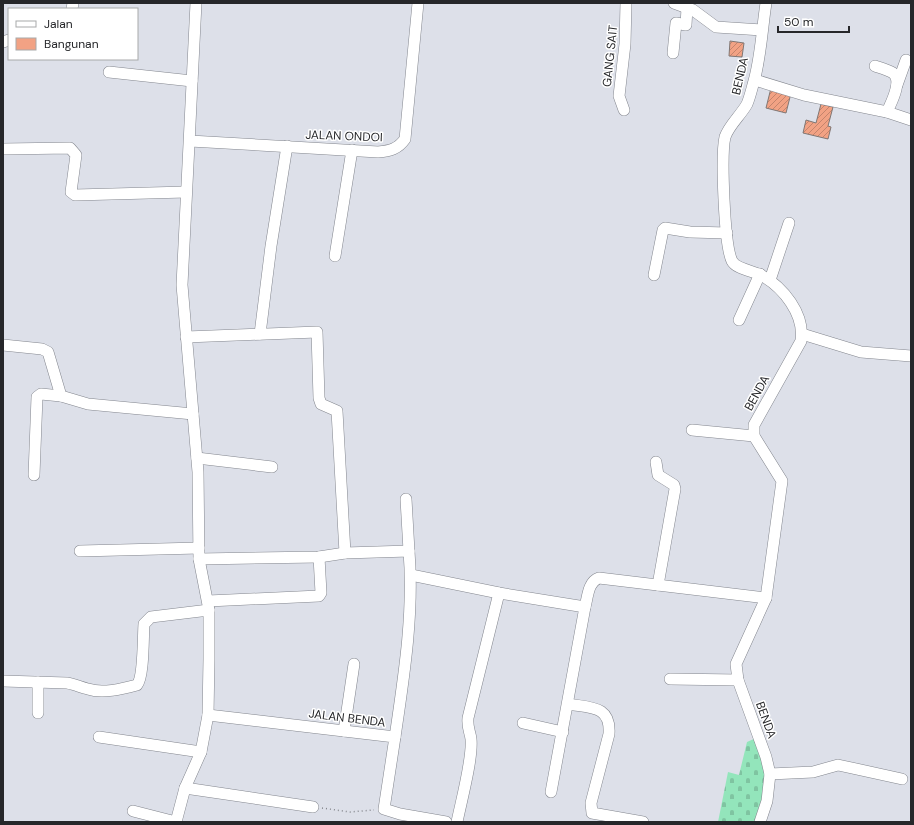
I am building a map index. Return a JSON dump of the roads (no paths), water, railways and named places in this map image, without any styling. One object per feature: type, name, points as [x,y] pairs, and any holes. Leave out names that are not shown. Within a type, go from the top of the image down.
[{"type":"street","points":[[133,811],[176,822],[185,788],[201,752],[208,716],[209,606],[199,554],[197,458],[182,286],[196,3]]},
{"type":"street","name":"JALAN ONDOI","points":[[190,141],[389,151],[399,146],[405,139],[418,3]]},
{"type":"street","name":"GANG SAIT","points":[[624,110],[619,96],[625,44],[626,3]]},
{"type":"street","points":[[674,3],[691,7],[716,27],[762,30]]},
{"type":"street","name":"BENDA","points":[[760,822],[767,801],[770,774],[766,757],[738,680],[736,664],[766,598],[782,481],[754,436],[754,425],[801,341],[802,334],[794,307],[780,287],[760,274],[736,265],[732,261],[726,233],[723,158],[726,136],[747,103],[755,80],[766,3]]},
{"type":"street","points":[[673,53],[676,23],[686,25],[691,7]]},
{"type":"street","points":[[887,112],[906,60]]},
{"type":"street","points":[[875,66],[893,73],[896,78],[897,85]]},
{"type":"street","points":[[108,72],[192,81]]},
{"type":"street","points":[[755,80],[804,95],[887,112],[911,120]]},
{"type":"street","points":[[260,334],[271,246],[287,146]]},
{"type":"street","points":[[3,149],[70,148],[76,155],[71,192],[75,195],[186,192]]},
{"type":"street","points":[[335,256],[352,150]]},
{"type":"street","points":[[770,280],[789,223]]},
{"type":"street","points":[[654,276],[663,230],[665,228],[690,232],[726,233]]},
{"type":"street","points":[[739,320],[760,274]]},
{"type":"street","points":[[186,337],[316,332],[319,398],[322,404],[338,411],[345,553]]},
{"type":"street","points":[[802,334],[861,352],[911,356]]},
{"type":"street","points":[[3,345],[42,349],[48,352],[61,396]]},
{"type":"street","points":[[34,475],[36,397],[41,394],[61,396],[88,404],[193,414]]},
{"type":"street","points":[[692,430],[754,436]]},
{"type":"street","points":[[197,458],[272,467]]},
{"type":"street","points":[[656,462],[658,476],[674,485],[675,489],[658,585]]},
{"type":"street","points":[[395,737],[404,671],[411,576],[406,499]]},
{"type":"street","points":[[80,551],[319,557],[345,553],[409,551]]},
{"type":"street","points":[[3,680],[76,685],[89,690],[112,690],[137,685],[141,671],[144,624],[150,616],[209,606],[319,596],[321,593],[319,557]]},
{"type":"street","points":[[411,576],[499,593],[585,607]]},
{"type":"street","points":[[552,792],[585,607],[591,584],[594,580],[600,578],[766,598]]},
{"type":"street","points":[[457,822],[470,755],[471,740],[468,730],[468,718],[499,593]]},
{"type":"street","points":[[344,731],[354,664]]},
{"type":"street","points":[[670,678],[738,680]]},
{"type":"street","points":[[38,682],[38,713]]},
{"type":"street","points":[[568,704],[602,710],[608,717],[610,724],[610,734],[591,803],[592,813],[643,822]]},
{"type":"street","name":"JALAN BENDA","points":[[208,716],[395,737],[384,809],[400,814],[446,822]]},
{"type":"street","points":[[523,723],[563,732]]},
{"type":"street","points":[[99,737],[201,752]]},
{"type":"street","points":[[770,774],[813,772],[838,765],[902,779]]},
{"type":"street","points":[[185,788],[313,807]]}]
